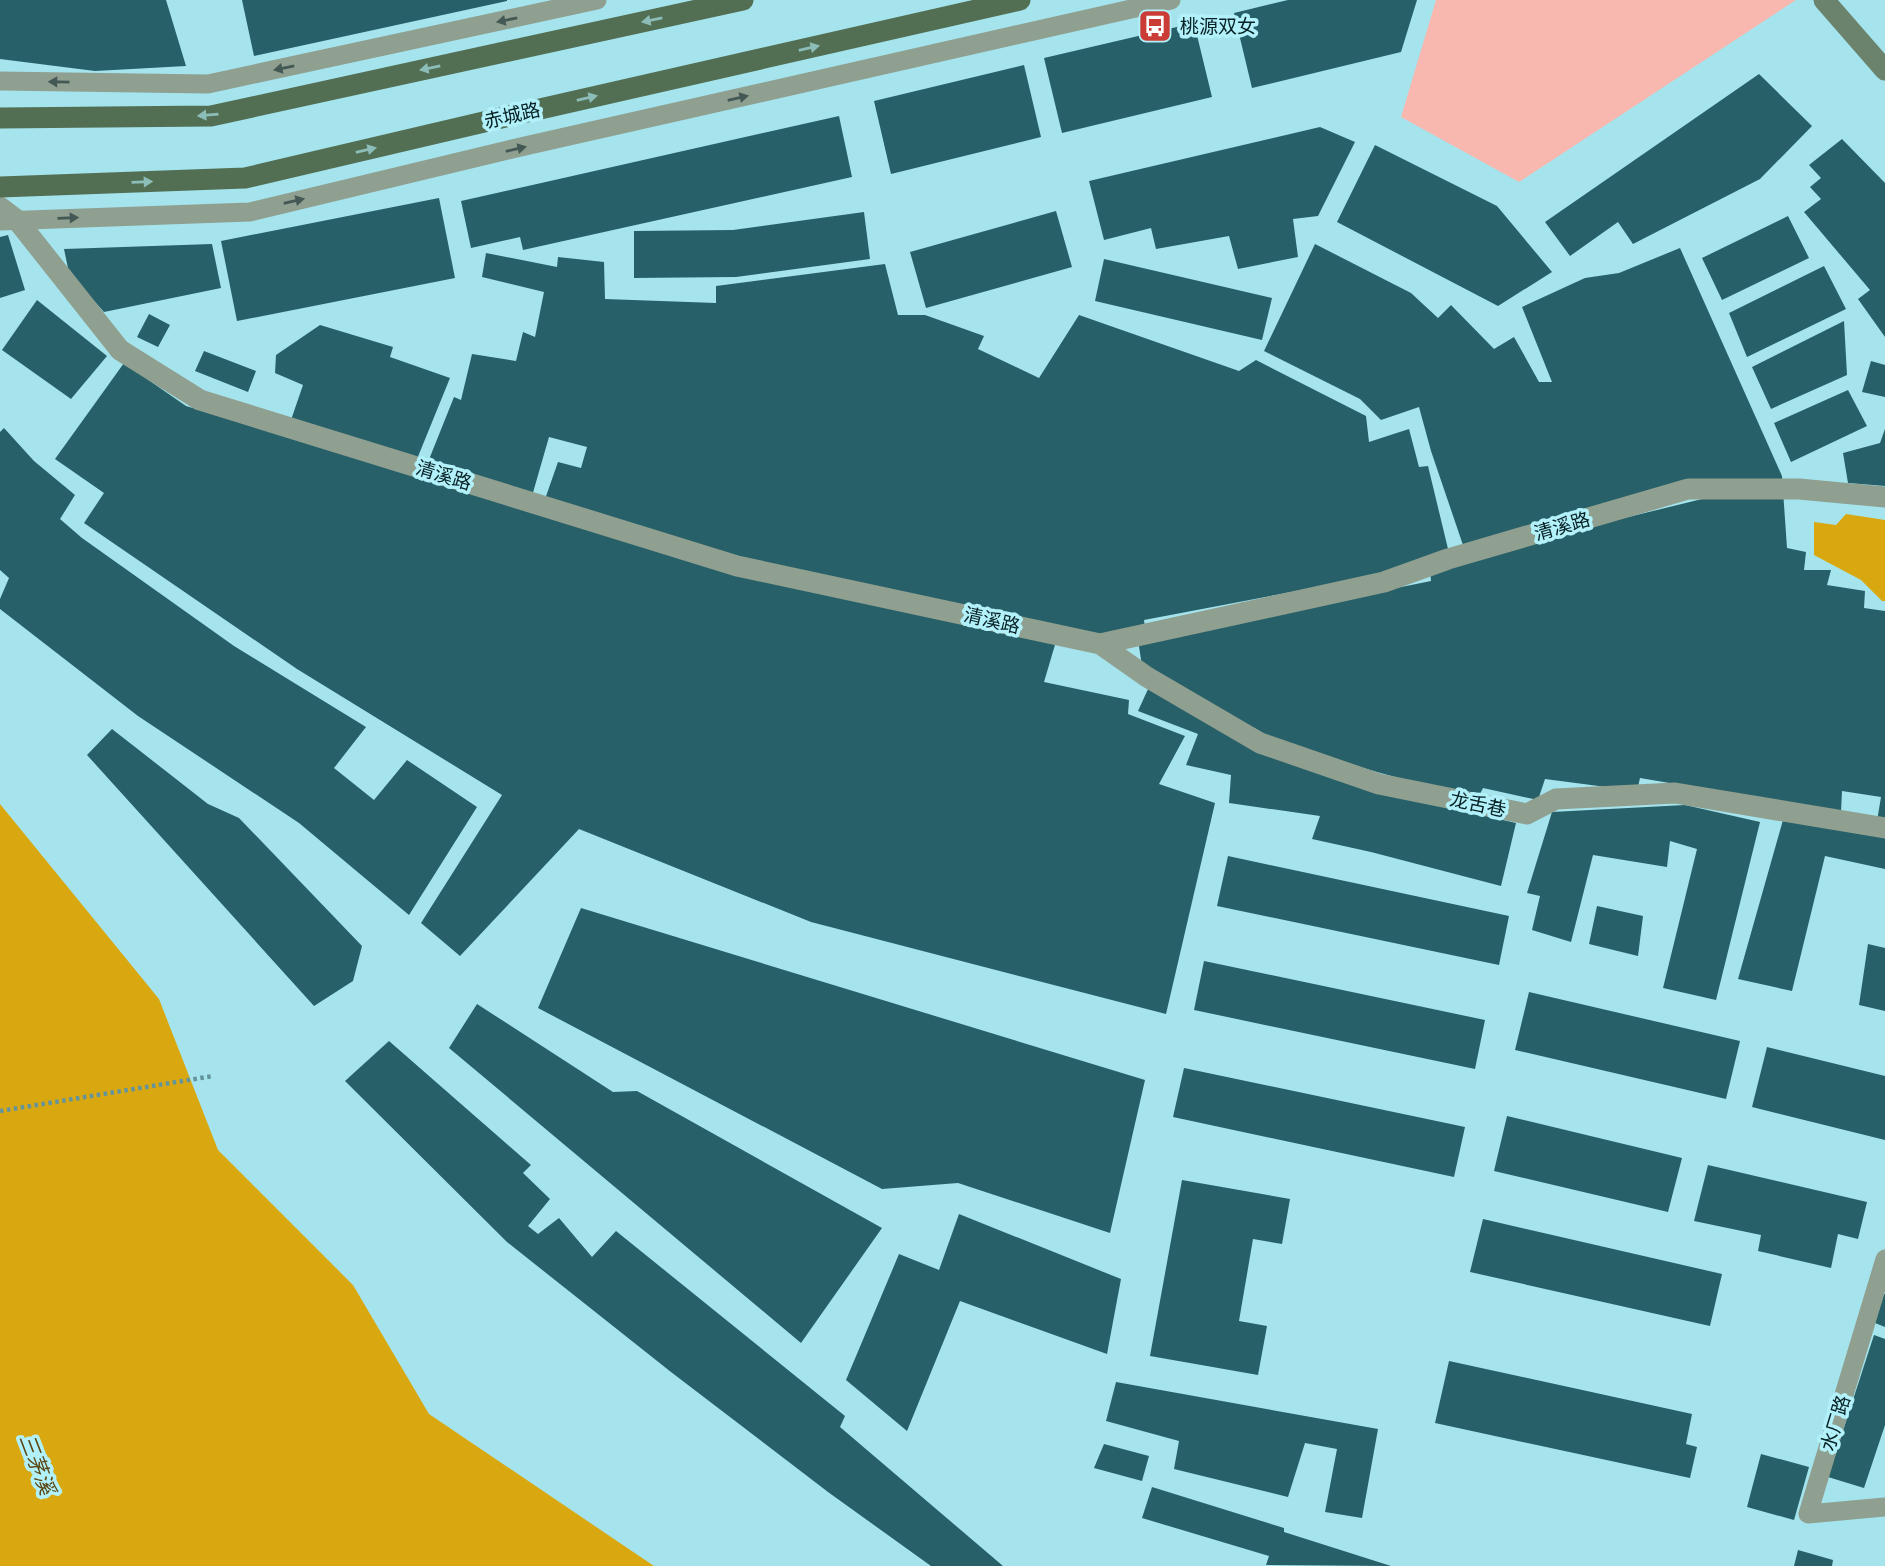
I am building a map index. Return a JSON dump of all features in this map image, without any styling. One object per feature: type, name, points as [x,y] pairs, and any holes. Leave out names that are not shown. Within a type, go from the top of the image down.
[{"type":"main road","points":[[0,118],[211,116],[743,0]]},
{"type":"main road","name":"赤城路","points":[[0,187],[246,178],[531,110],[1020,0]]},
{"type":"main road","points":[[1830,4],[1885,70]]},
{"type":"street","name":"清溪路","points":[[6,216],[120,350],[200,400],[737,566],[1100,644],[1384,582],[1447,559],[1688,489],[1799,489],[1885,497]]},
{"type":"street","name":"龙舌巷","points":[[1100,644],[1147,677],[1260,743],[1379,784],[1527,814],[1556,799],[1675,793],[1885,828]]},
{"type":"lane","points":[[0,81],[208,84],[597,0]]},
{"type":"lane","points":[[6,216],[250,212],[539,143],[1171,0]]},
{"type":"lane","name":"水厂路","points":[[1885,1259],[1808,1514],[1885,1507]]},
{"type":"path","points":[[0,1111],[213,1076]]},
{"type":"shaded area","points":[[1436,0],[1796,0],[1519,182],[1401,117]]},
{"type":"water","points":[[1846,514],[1885,520],[1885,601],[1861,580],[1814,555],[1814,522],[1836,525]]},
{"type":"water","name":"三茅溪","points":[[0,804],[159,999],[218,1150],[353,1285],[429,1414],[654,1566],[0,1566]]},
{"type":"building","points":[[0,0],[166,0],[186,66],[95,71],[0,59]]},
{"type":"building","points":[[242,0],[507,0],[507,1],[254,56]]},
{"type":"building","points":[[1288,0],[1417,0],[1401,52],[1252,88],[1234,13]]},
{"type":"building","points":[[1194,23],[1212,97],[1062,133],[1044,58]]},
{"type":"building","points":[[1024,65],[1041,137],[891,174],[874,101]]},
{"type":"building","points":[[1759,74],[1812,126],[1760,179],[1633,244],[1618,222],[1570,256],[1545,222]]},
{"type":"building","points":[[839,116],[852,177],[523,250],[520,237],[471,248],[461,201]]},
{"type":"building","points":[[1320,127],[1355,142],[1318,216],[1293,219],[1298,257],[1238,269],[1229,236],[1156,249],[1151,228],[1104,240],[1089,181]]},
{"type":"building","points":[[1842,139],[1885,183],[1885,337],[1858,299],[1870,290],[1804,212],[1821,199],[1810,187],[1821,178],[1809,165]]},
{"type":"building","points":[[1375,145],[1497,206],[1552,272],[1498,306],[1337,222]]},
{"type":"building","points":[[439,198],[455,278],[237,321],[221,241]]},
{"type":"building","points":[[1056,211],[1072,267],[926,308],[910,252]]},
{"type":"building","points":[[864,212],[870,259],[736,277],[634,278],[634,231],[733,230]]},
{"type":"building","points":[[1788,216],[1809,258],[1722,300],[1702,258]]},
{"type":"building","points":[[8,235],[25,290],[0,298],[0,237]]},
{"type":"building","points":[[212,244],[221,288],[104,312],[69,273],[64,249]]},
{"type":"building","points":[[1315,244],[1411,293],[1438,318],[1451,305],[1494,349],[1514,337],[1539,382],[1552,382],[1522,307],[1585,278],[1619,273],[1680,248],[1782,476],[1787,548],[1806,552],[1804,570],[1831,570],[1827,585],[1865,591],[1864,608],[1885,611],[1885,822],[1877,821],[1881,797],[1842,791],[1841,812],[1640,778],[1637,791],[1545,779],[1538,800],[1483,788],[1477,800],[1288,747],[1142,666],[1138,640],[1431,581],[1430,569],[1473,555],[1702,499],[1698,480],[1464,548],[1419,407],[1381,420],[1360,399],[1264,351]]},
{"type":"building","points":[[486,253],[557,267],[558,257],[604,262],[605,299],[716,303],[716,286],[885,264],[898,315],[925,315],[984,336],[978,349],[1039,378],[1079,315],[1239,371],[1256,360],[1366,416],[1369,442],[1409,429],[1419,467],[1428,466],[1449,553],[1402,571],[1144,620],[1145,628],[1109,638],[756,566],[544,502],[558,462],[581,468],[587,447],[549,437],[532,496],[428,462],[454,397],[461,400],[472,354],[516,361],[523,332],[535,337],[544,292],[482,277]]},
{"type":"building","points":[[1104,259],[1272,298],[1262,340],[1095,301]]},
{"type":"building","points":[[1824,266],[1846,309],[1747,357],[1729,313]]},
{"type":"building","points":[[37,300],[107,356],[71,399],[2,350]]},
{"type":"building","points":[[149,314],[170,325],[158,347],[137,337]]},
{"type":"building","points":[[1844,321],[1847,375],[1771,409],[1752,367]]},
{"type":"building","points":[[320,325],[393,347],[390,357],[450,378],[417,459],[291,420],[303,385],[275,373],[276,355]]},
{"type":"building","points":[[204,351],[256,371],[248,392],[195,371]]},
{"type":"building","points":[[1871,361],[1885,365],[1885,397],[1862,392]]},
{"type":"building","points":[[124,363],[186,406],[434,480],[1057,638],[1044,682],[1129,700],[1128,714],[1185,736],[1159,784],[1215,803],[1166,1014],[811,922],[579,829],[460,956],[421,923],[502,795],[297,669],[84,523],[104,493],[55,459]]},
{"type":"building","points":[[1848,390],[1867,426],[1791,462],[1774,423]]},
{"type":"building","points":[[4,428],[34,461],[75,495],[60,519],[82,538],[234,646],[366,727],[334,768],[374,800],[407,760],[477,807],[409,915],[299,823],[138,716],[0,609],[0,599],[9,578],[0,570],[0,432]]},
{"type":"building","points":[[1885,429],[1885,486],[1848,483],[1843,453],[1880,443]]},
{"type":"building","points":[[1149,687],[1368,789],[1516,823],[1501,886],[1312,839],[1320,816],[1229,803],[1231,775],[1186,765],[1198,734],[1138,711]]},
{"type":"building","points":[[112,729],[208,804],[239,818],[362,946],[353,981],[314,1006],[87,755]]},
{"type":"building","points":[[1685,805],[1760,822],[1716,1000],[1663,988],[1697,849],[1670,841],[1667,867],[1593,855],[1571,942],[1532,930],[1540,896],[1527,893],[1552,812]]},
{"type":"building","points":[[1783,820],[1885,836],[1885,869],[1825,856],[1792,991],[1738,979]]},
{"type":"building","points":[[1228,856],[1509,916],[1499,965],[1217,906]]},
{"type":"building","points":[[1597,906],[1643,916],[1638,956],[1589,944]]},
{"type":"building","points":[[581,908],[1145,1080],[1110,1233],[958,1183],[882,1189],[538,1008]]},
{"type":"building","points":[[1868,944],[1885,948],[1885,1011],[1859,1005]]},
{"type":"building","points":[[1204,961],[1485,1020],[1475,1069],[1194,1010]]},
{"type":"building","points":[[1529,992],[1740,1041],[1726,1099],[1515,1050]]},
{"type":"building","points":[[477,1004],[613,1092],[637,1091],[882,1228],[801,1343],[449,1048]]},
{"type":"building","points":[[389,1041],[531,1165],[523,1173],[550,1199],[528,1226],[538,1234],[559,1218],[592,1257],[616,1231],[845,1416],[840,1427],[1003,1566],[931,1566],[828,1492],[507,1242],[345,1081]]},
{"type":"building","points":[[1767,1047],[1885,1076],[1885,1140],[1752,1107]]},
{"type":"building","points":[[1184,1068],[1465,1127],[1454,1177],[1173,1117]]},
{"type":"building","points":[[1507,1116],[1682,1158],[1668,1212],[1494,1171]]},
{"type":"building","points":[[1708,1165],[1867,1202],[1858,1239],[1838,1234],[1831,1268],[1758,1251],[1761,1235],[1694,1221]]},
{"type":"building","points":[[1182,1180],[1290,1199],[1282,1244],[1253,1239],[1239,1321],[1267,1326],[1258,1375],[1150,1356]]},
{"type":"building","points":[[959,1214],[1121,1279],[1107,1354],[960,1301],[907,1431],[846,1380],[899,1254],[939,1270]]},
{"type":"building","points":[[1483,1219],[1722,1274],[1710,1326],[1470,1272]]},
{"type":"building","points":[[1885,1294],[1885,1327],[1875,1323]]},
{"type":"building","points":[[1874,1335],[1885,1339],[1885,1425],[1864,1488],[1828,1477]]},
{"type":"building","points":[[1449,1361],[1692,1414],[1686,1444],[1697,1447],[1690,1478],[1435,1423]]},
{"type":"building","points":[[1116,1382],[1378,1429],[1362,1518],[1325,1512],[1337,1449],[1305,1443],[1288,1497],[1174,1469],[1179,1441],[1106,1421]]},
{"type":"building","points":[[1104,1444],[1149,1456],[1142,1481],[1094,1468]]},
{"type":"building","points":[[1761,1454],[1809,1467],[1794,1520],[1747,1507]]},
{"type":"building","points":[[1152,1487],[1284,1528],[1284,1532],[1391,1566],[1266,1565],[1269,1556],[1142,1518]]},
{"type":"building","points":[[1798,1550],[1833,1560],[1832,1566],[1794,1566]]},
{"type":"place","name":"桃源双女","points":[[1155,26]]}]
